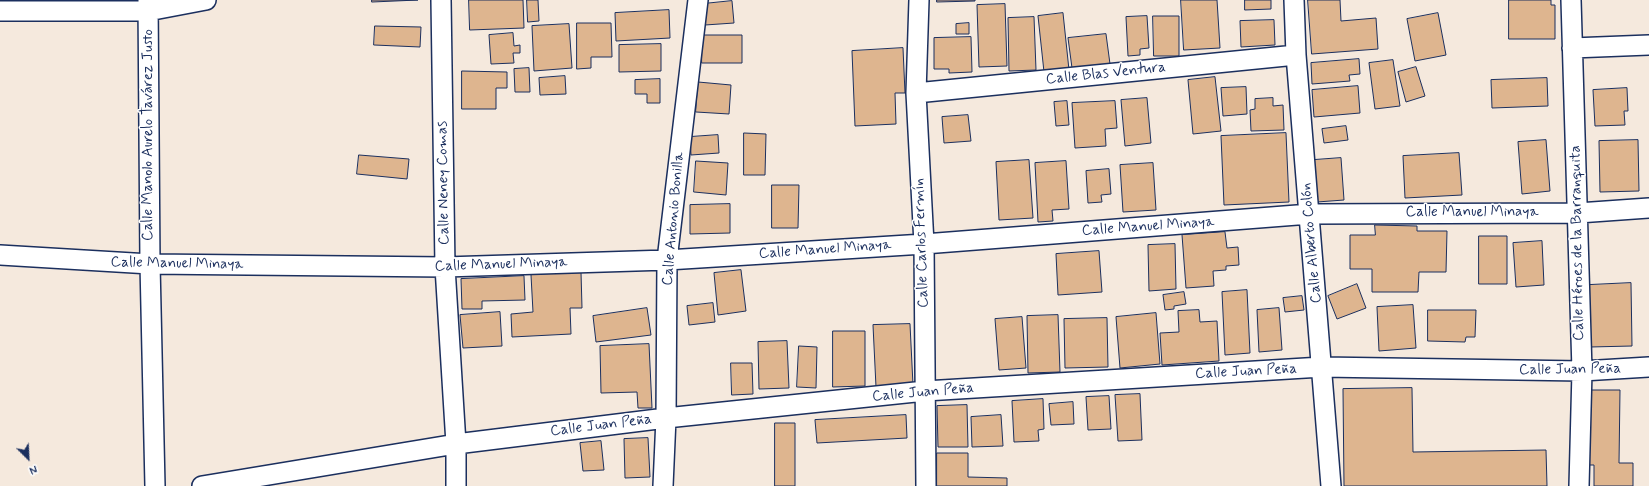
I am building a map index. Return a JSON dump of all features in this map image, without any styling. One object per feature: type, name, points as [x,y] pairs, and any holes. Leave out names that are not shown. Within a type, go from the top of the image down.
[{"type":"street","points":[[0,11],[148,5],[206,0]]},
{"type":"street","name":"Calle Neney Comas","points":[[441,0],[445,267],[456,444],[456,486]]},
{"type":"street","name":"Calle Antonio Bonilla","points":[[663,486],[666,418],[667,260],[698,0]]},
{"type":"street","name":"Calle Carlos Fermín","points":[[919,0],[916,93],[924,244],[926,486]]},
{"type":"street","name":"Calle Alberto Colón","points":[[1294,0],[1296,55],[1331,486]]},
{"type":"street","name":"Calle Héroes de la Barranquita","points":[[1571,0],[1582,372],[1579,486]]},
{"type":"street","name":"Calle Manolo Aurelo Tavárez Justo","points":[[148,5],[150,264],[155,486]]},
{"type":"street","points":[[1572,48],[1649,45]]},
{"type":"street","name":"Calle Blas Ventura","points":[[916,93],[1296,55]]},
{"type":"street","name":"Calle Manuel Minaya","points":[[0,255],[150,264],[445,267],[667,260],[924,244],[1310,214],[1578,213],[1649,208]]},
{"type":"street","name":"Calle Juan Peña","points":[[202,486],[456,444],[666,418],[925,391],[1322,368],[1582,372],[1649,367]]},
{"type":"building","points":[[372,0],[418,0],[372,2]]},
{"type":"building","points":[[469,0],[523,0],[524,28],[470,30]]},
{"type":"building","points":[[527,0],[538,0],[539,21],[528,22]]},
{"type":"building","points":[[937,0],[975,0],[975,1],[937,2]]},
{"type":"building","points":[[1181,0],[1217,0],[1220,48],[1184,50]]},
{"type":"building","points":[[1245,0],[1271,0],[1271,9],[1245,10]]},
{"type":"building","points":[[1308,0],[1340,0],[1341,21],[1376,18],[1378,49],[1312,54]]},
{"type":"building","points":[[1509,0],[1551,0],[1551,5],[1555,5],[1555,39],[1509,39]]},
{"type":"building","points":[[732,1],[734,23],[705,25],[703,4]]},
{"type":"building","points":[[1005,4],[1007,66],[979,67],[977,5]]},
{"type":"building","points":[[669,10],[670,38],[616,41],[615,13]]},
{"type":"building","points":[[1063,13],[1069,70],[1044,72],[1038,16]]},
{"type":"building","points":[[1438,13],[1446,55],[1415,61],[1407,19]]},
{"type":"building","points":[[1147,16],[1149,48],[1140,49],[1140,55],[1128,56],[1126,17]]},
{"type":"building","points":[[1153,16],[1179,16],[1179,56],[1154,56]]},
{"type":"building","points":[[1034,17],[1036,70],[1009,71],[1008,18]]},
{"type":"building","points":[[1274,20],[1275,45],[1241,47],[1240,21]]},
{"type":"building","points":[[577,23],[611,23],[612,57],[591,57],[591,68],[577,69]]},
{"type":"building","points":[[969,23],[969,34],[956,34],[956,24]]},
{"type":"building","points":[[569,24],[572,68],[534,71],[532,26]]},
{"type":"building","points":[[375,26],[421,27],[420,47],[374,45]]},
{"type":"building","points":[[513,33],[514,46],[520,45],[520,53],[513,53],[514,63],[491,64],[489,35]]},
{"type":"building","points":[[1106,34],[1110,64],[1072,68],[1068,38]]},
{"type":"building","points":[[702,35],[742,35],[742,63],[702,63]]},
{"type":"building","points":[[971,37],[972,72],[949,73],[949,69],[934,69],[934,38]]},
{"type":"building","points":[[661,44],[661,71],[619,72],[619,45]]},
{"type":"building","points":[[903,48],[905,93],[895,93],[896,124],[855,126],[852,51]]},
{"type":"building","points":[[1359,59],[1360,74],[1349,75],[1350,81],[1312,84],[1311,63]]},
{"type":"building","points":[[1393,60],[1400,106],[1375,109],[1369,63]]},
{"type":"building","points":[[1416,67],[1425,96],[1406,102],[1398,72]]},
{"type":"building","points":[[529,68],[530,92],[515,92],[514,69]]},
{"type":"building","points":[[462,71],[507,72],[507,88],[496,88],[496,109],[462,109]]},
{"type":"building","points":[[565,76],[566,94],[540,95],[539,78]]},
{"type":"building","points":[[1215,77],[1221,131],[1193,134],[1188,80]]},
{"type":"building","points":[[1547,78],[1548,106],[1492,108],[1491,80]]},
{"type":"building","points":[[660,79],[660,103],[647,103],[647,94],[635,94],[635,80]]},
{"type":"building","points":[[698,82],[731,85],[729,114],[696,112]]},
{"type":"building","points":[[1358,86],[1360,113],[1314,117],[1312,90]]},
{"type":"building","points":[[1246,87],[1247,114],[1223,116],[1221,88]]},
{"type":"building","points":[[1627,88],[1628,111],[1624,111],[1625,125],[1595,126],[1593,90]]},
{"type":"building","points":[[1147,98],[1151,143],[1125,146],[1121,100]]},
{"type":"building","points":[[1273,98],[1273,106],[1283,105],[1284,130],[1251,131],[1250,110],[1255,109],[1255,99]]},
{"type":"building","points":[[1067,101],[1069,125],[1056,126],[1054,102]]},
{"type":"building","points":[[1115,101],[1117,128],[1105,129],[1106,146],[1075,148],[1072,103]]},
{"type":"building","points":[[968,115],[971,141],[944,143],[942,117]]},
{"type":"building","points":[[1346,126],[1348,140],[1324,143],[1322,129]]},
{"type":"building","points":[[744,133],[766,134],[765,175],[744,175]]},
{"type":"building","points":[[1286,133],[1289,202],[1224,205],[1221,136]]},
{"type":"building","points":[[718,135],[719,153],[691,155],[690,137]]},
{"type":"building","points":[[1546,140],[1550,191],[1522,194],[1518,142]]},
{"type":"building","points":[[1638,140],[1639,191],[1600,192],[1599,141]]},
{"type":"building","points":[[1459,153],[1462,195],[1405,198],[1403,156]]},
{"type":"building","points":[[359,155],[409,159],[407,179],[357,174]]},
{"type":"building","points":[[1341,158],[1344,200],[1317,202],[1314,160]]},
{"type":"building","points":[[1029,160],[1033,218],[999,220],[996,162]]},
{"type":"building","points":[[696,161],[728,163],[726,195],[694,192]]},
{"type":"building","points":[[1066,161],[1069,209],[1052,210],[1053,221],[1038,222],[1035,163]]},
{"type":"building","points":[[1153,163],[1156,210],[1123,212],[1120,165]]},
{"type":"building","points":[[1109,169],[1111,194],[1101,195],[1102,202],[1088,203],[1086,171]]},
{"type":"building","points":[[772,185],[799,185],[798,228],[772,228]]},
{"type":"building","points":[[730,204],[730,233],[690,234],[690,205]]},
{"type":"building","points":[[1375,225],[1417,226],[1417,231],[1447,231],[1446,272],[1419,272],[1418,292],[1372,292],[1372,269],[1350,269],[1350,235],[1375,235]]},
{"type":"building","points":[[1225,232],[1227,248],[1238,247],[1239,265],[1226,266],[1226,270],[1213,271],[1214,286],[1186,288],[1182,235]]},
{"type":"building","points":[[1479,236],[1507,236],[1507,284],[1479,284]]},
{"type":"building","points":[[1542,241],[1544,285],[1516,287],[1513,243]]},
{"type":"building","points":[[1175,244],[1176,289],[1149,291],[1148,245]]},
{"type":"building","points":[[1099,251],[1102,292],[1058,295],[1056,254]]},
{"type":"building","points":[[741,270],[746,311],[718,315],[714,273]]},
{"type":"building","points":[[581,272],[582,308],[570,308],[571,334],[512,337],[511,314],[533,312],[531,275]]},
{"type":"building","points":[[524,276],[525,300],[482,301],[482,309],[462,309],[461,279]]},
{"type":"building","points":[[1631,283],[1632,346],[1590,347],[1589,285]]},
{"type":"building","points":[[1357,284],[1366,308],[1337,319],[1328,296]]},
{"type":"building","points":[[1247,290],[1250,353],[1225,355],[1222,292]]},
{"type":"building","points":[[1184,292],[1186,304],[1174,306],[1174,309],[1165,310],[1163,295]]},
{"type":"building","points":[[1302,296],[1304,310],[1285,312],[1283,298]]},
{"type":"building","points":[[713,303],[715,322],[689,325],[687,306]]},
{"type":"building","points":[[1413,305],[1416,348],[1379,351],[1377,307]]},
{"type":"building","points":[[647,308],[651,335],[596,342],[593,316]]},
{"type":"building","points":[[1279,308],[1282,350],[1259,352],[1257,310]]},
{"type":"building","points":[[1199,310],[1200,322],[1217,321],[1219,361],[1162,365],[1160,333],[1179,332],[1178,311]]},
{"type":"building","points":[[1428,310],[1476,310],[1475,337],[1466,337],[1465,342],[1428,341]]},
{"type":"building","points":[[500,312],[502,346],[463,348],[460,315]]},
{"type":"building","points":[[1156,313],[1160,364],[1120,368],[1116,317]]},
{"type":"building","points":[[1058,315],[1060,372],[1028,373],[1027,316]]},
{"type":"building","points":[[1022,317],[1026,368],[999,370],[995,319]]},
{"type":"building","points":[[1107,318],[1108,367],[1065,368],[1064,319]]},
{"type":"building","points":[[910,324],[913,385],[876,387],[873,325]]},
{"type":"building","points":[[833,331],[865,331],[865,386],[833,387]]},
{"type":"building","points":[[787,341],[789,388],[759,389],[758,342]]},
{"type":"building","points":[[649,344],[652,408],[638,408],[637,392],[601,393],[600,346]]},
{"type":"building","points":[[799,346],[817,347],[816,388],[797,387]]},
{"type":"building","points":[[731,363],[752,363],[753,394],[732,395]]},
{"type":"building","points":[[1412,388],[1413,452],[1546,450],[1547,486],[1344,486],[1343,389]]},
{"type":"building","points":[[1588,390],[1620,390],[1619,463],[1633,463],[1633,486],[1594,486],[1594,465],[1587,465]]},
{"type":"building","points":[[1140,394],[1142,440],[1118,441],[1115,395]]},
{"type":"building","points":[[1109,396],[1111,429],[1088,430],[1086,397]]},
{"type":"building","points":[[1043,399],[1044,429],[1038,430],[1039,441],[1014,442],[1012,401]]},
{"type":"building","points":[[1073,402],[1074,424],[1051,425],[1049,404]]},
{"type":"building","points":[[967,405],[968,447],[938,447],[937,406]]},
{"type":"building","points":[[906,415],[907,438],[817,443],[815,420]]},
{"type":"building","points":[[1001,415],[1003,446],[972,447],[971,417]]},
{"type":"building","points":[[775,423],[795,423],[795,486],[775,486]]},
{"type":"building","points":[[648,438],[650,477],[625,478],[624,439]]},
{"type":"building","points":[[601,441],[604,470],[583,471],[580,443]]},
{"type":"building","points":[[937,453],[968,453],[968,477],[1007,478],[1007,486],[937,486]]}]
